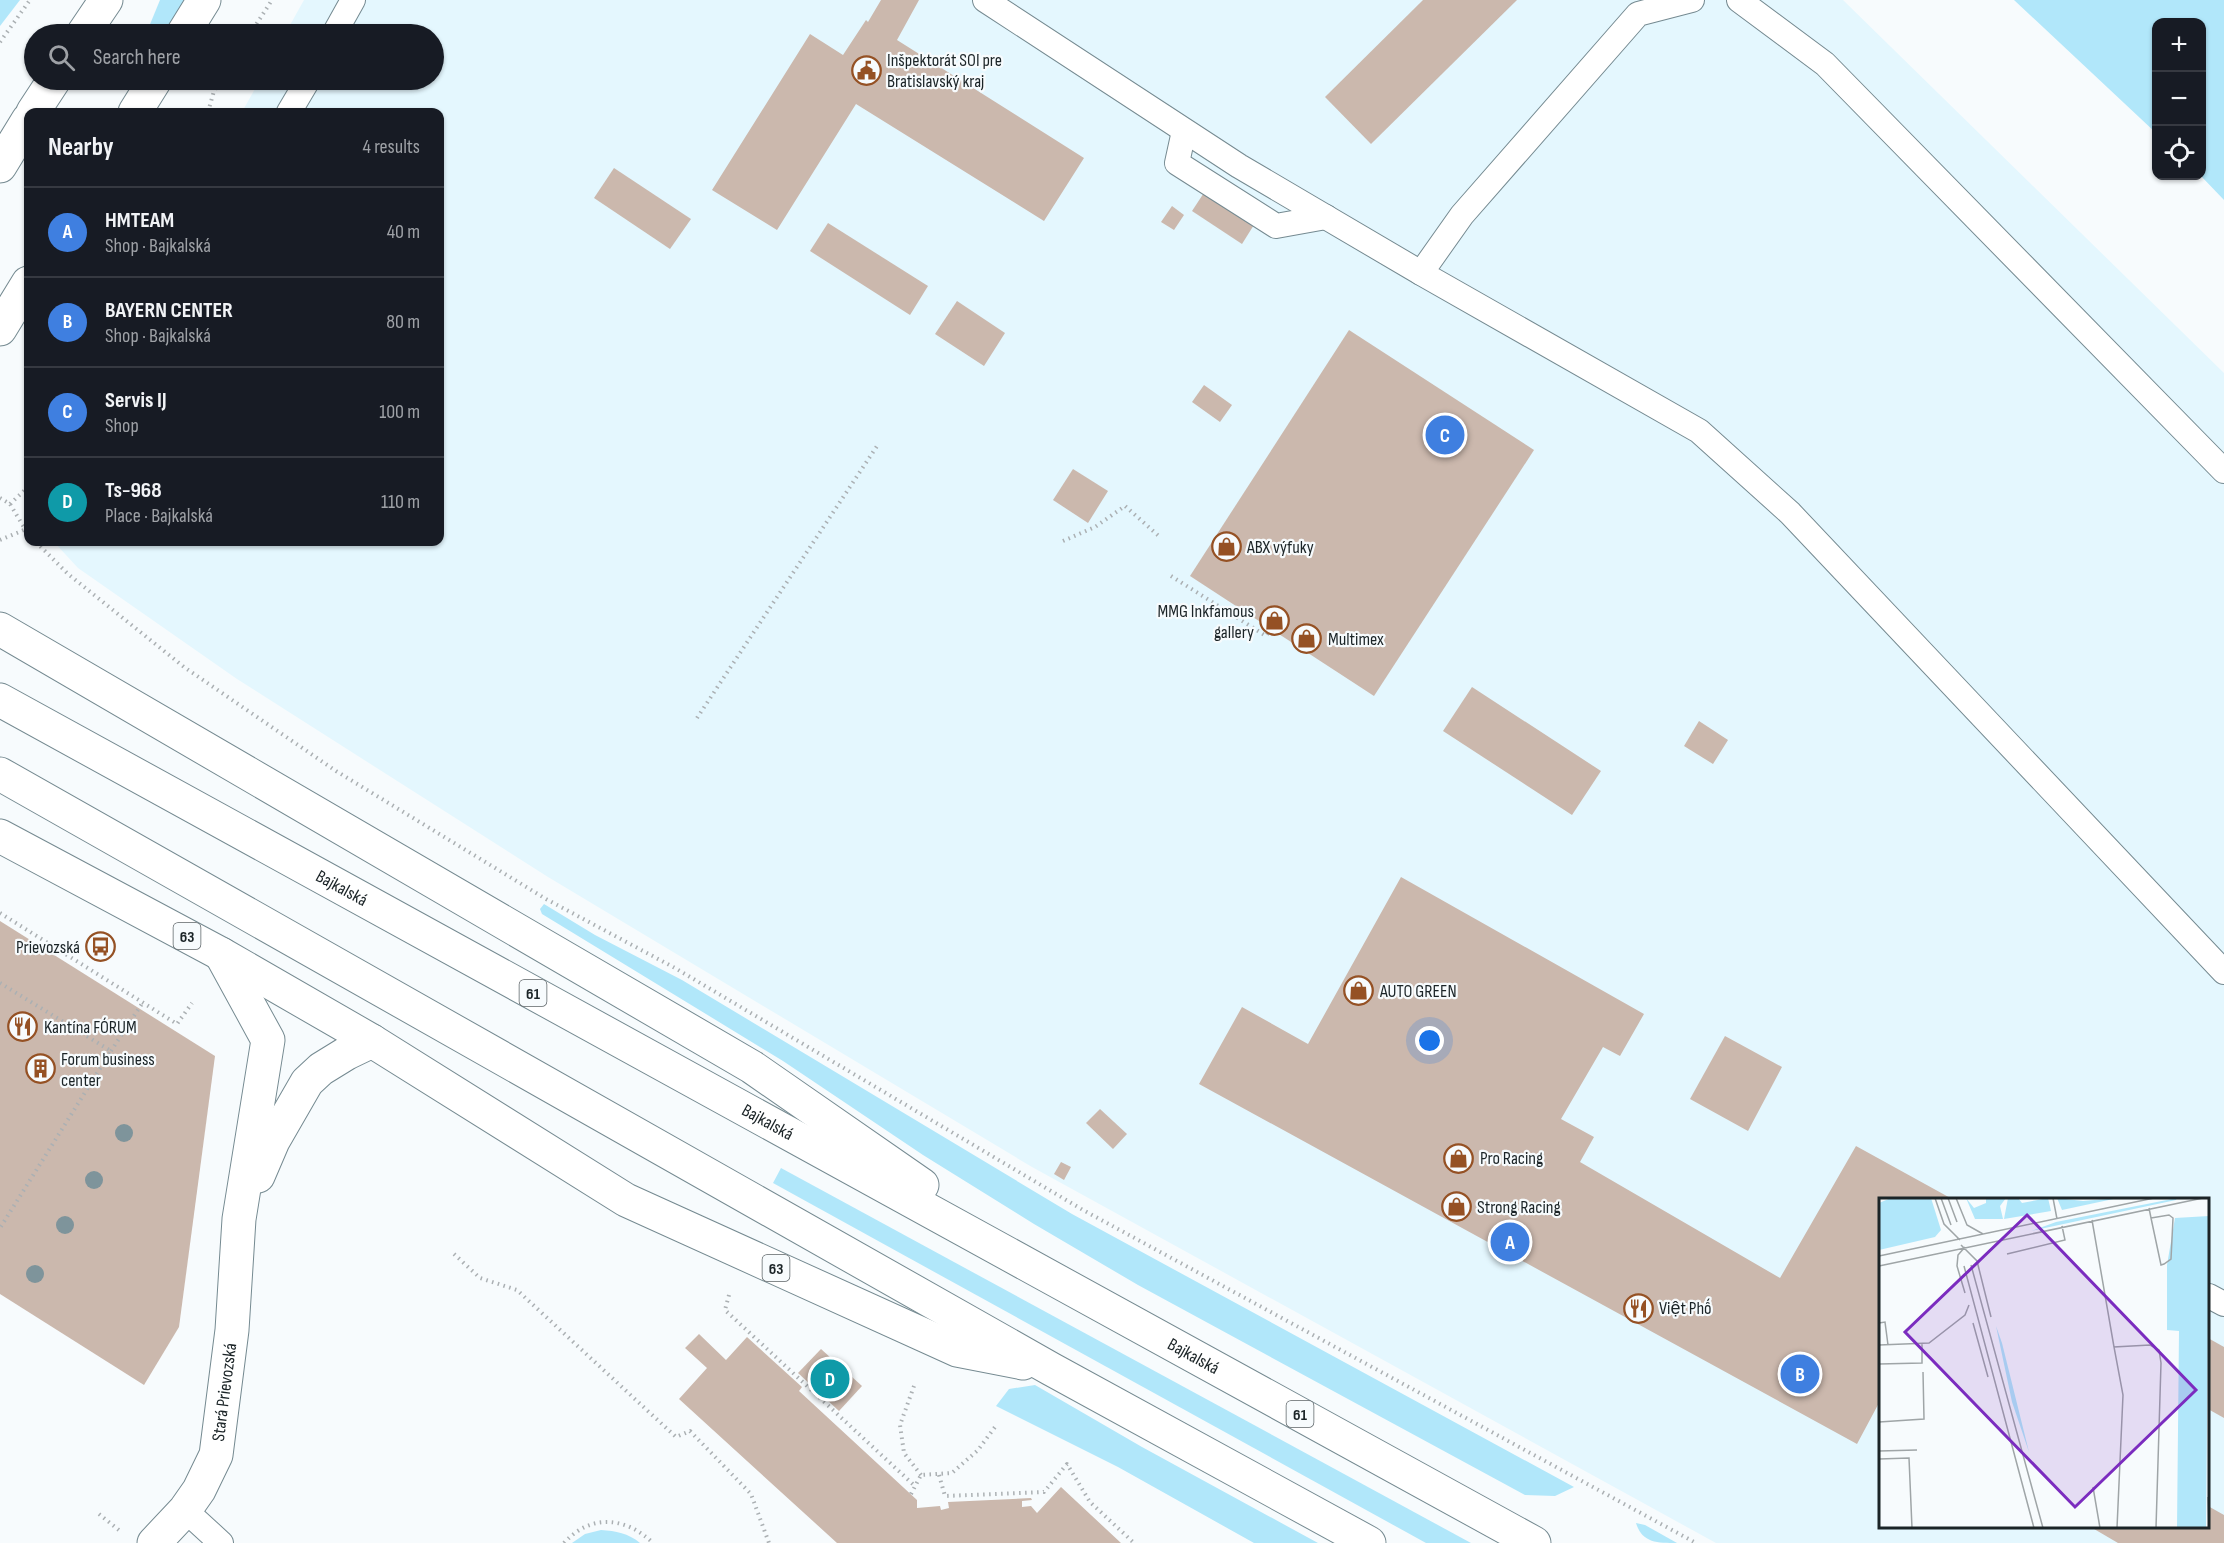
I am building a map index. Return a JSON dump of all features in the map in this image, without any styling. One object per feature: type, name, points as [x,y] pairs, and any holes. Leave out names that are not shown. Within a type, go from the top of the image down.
[{"type":"main road","points":[[90,24],[106,0]]},
{"type":"main road","points":[[189,24],[204,0]]},
{"type":"main road","points":[[36,108],[47,90]]},
{"type":"main road","points":[[138,108],[149,90]]},
{"type":"main road","points":[[0,166],[24,127]]},
{"type":"main road","points":[[0,329],[24,290]]},
{"type":"main road","points":[[0,629],[752,1067],[1066,1285]]},
{"type":"main road","name":"Bajkalská","points":[[0,700],[1534,1543]]},
{"type":"main road","points":[[0,774],[1051,1369],[1370,1543]]},
{"type":"main road","name":"63","points":[[0,836],[220,954],[372,1041],[626,1200],[957,1350],[1051,1369]]},
{"type":"main road","name":"Stará Prievozská","points":[[141,1540],[184,1510],[199,1490],[216,1455],[232,1330],[239,1219],[268,1040],[220,954]]},
{"type":"main road","name":"Stará Prievozská","points":[[239,1219],[273,1141],[307,1082],[321,1069],[372,1041]]},
{"type":"lane","points":[[340,24],[353,0]]},
{"type":"lane","points":[[985,0],[1239,166],[1421,273],[1699,431],[1790,513],[2224,972]]},
{"type":"lane","points":[[1421,273],[1462,215],[1638,14],[1692,0]]},
{"type":"lane","points":[[1739,0],[1825,64],[2224,471]]},
{"type":"lane","points":[[291,108],[302,90]]},
{"type":"lane","points":[[1184,131],[1177,164],[1276,226],[1326,217]]},
{"type":"lane","points":[[184,1510],[221,1543]]},
{"type":"path","points":[[0,42],[30,0]]},
{"type":"path","points":[[256,24],[272,0]]},
{"type":"path","points":[[209,108],[215,90]]},
{"type":"path","points":[[697,718],[879,443]]},
{"type":"path","points":[[10,504],[24,492]]},
{"type":"path","points":[[0,498],[10,504],[24,530],[0,540]]},
{"type":"path","points":[[1063,541],[1095,528],[1125,506],[1160,537]]},
{"type":"path","points":[[40,546],[68,574],[184,668],[336,771],[536,893],[675,968],[1083,1210],[1696,1543]]},
{"type":"path","points":[[1171,576],[1266,636],[1271,628]]},
{"type":"path","points":[[0,913],[177,1024],[192,1003]]},
{"type":"path","points":[[0,982],[111,1051]]},
{"type":"path","points":[[0,1228],[143,1002]]},
{"type":"path","points":[[454,1254],[480,1278],[517,1290],[676,1437],[690,1431],[751,1494],[769,1543]]},
{"type":"path","points":[[729,1295],[725,1311],[916,1487]]},
{"type":"path","points":[[914,1386],[900,1425],[904,1453],[921,1475]]},
{"type":"path","points":[[921,1475],[952,1473],[978,1450],[995,1427]]},
{"type":"path","points":[[939,1475],[945,1496],[1044,1492],[1067,1464],[1090,1502],[1134,1543]]},
{"type":"path","points":[[911,1494],[921,1475]]},
{"type":"path","points":[[99,1514],[141,1540]]},
{"type":"path","points":[[564,1543],[571,1535],[587,1526],[605,1522],[622,1523],[639,1531],[653,1543]]},
{"type":"shaded area","points":[[0,0],[20,0],[0,26]]},
{"type":"shaded area","points":[[160,0],[190,0],[175,24],[150,24]]},
{"type":"shaded area","points":[[304,0],[1843,0],[2224,373],[2224,1543],[1716,1543],[1032,1167],[548,877],[237,679],[78,568],[58,546],[444,546],[444,108],[244,108],[254,90],[444,90],[444,24],[291,24]]},
{"type":"shaded area","points":[[2014,0],[2224,0],[2224,200],[2205,180],[2206,18],[2152,18],[2152,129]]},
{"type":"shaded area","points":[[544,904],[595,935],[682,980],[1072,1214],[1574,1487],[1555,1496],[1525,1495],[1138,1285],[923,1155],[783,1061],[542,914],[540,909]]},
{"type":"shaded area","points":[[781,1168],[1471,1543],[1426,1543],[773,1183]]},
{"type":"shaded area","points":[[1035,1385],[1142,1447],[1318,1543],[1254,1543],[1118,1467],[996,1406],[1009,1389]]},
{"type":"shaded area","points":[[1636,1523],[1645,1525],[1677,1543],[1657,1542],[1646,1538]]},
{"type":"shaded area","points":[[601,1530],[622,1533],[640,1543],[572,1543],[585,1534]]},
{"type":"building","points":[[881,0],[919,0],[897,40],[1084,158],[1044,221],[856,104],[777,230],[712,190],[810,34],[843,55],[866,20],[868,22]]},
{"type":"building","points":[[1423,0],[1517,0],[1371,144],[1325,97]]},
{"type":"building","points":[[614,168],[691,219],[670,249],[594,198]]},
{"type":"building","points":[[1213,179],[1262,212],[1242,244],[1192,211]]},
{"type":"building","points":[[1172,206],[1184,215],[1174,230],[1161,222]]},
{"type":"building","points":[[828,223],[928,286],[910,315],[810,251]]},
{"type":"building","points":[[957,301],[1005,333],[984,366],[935,334]]},
{"type":"building","points":[[1349,330],[1534,450],[1374,696],[1190,576]]},
{"type":"building","points":[[1204,385],[1232,405],[1220,422],[1192,402]]},
{"type":"building","points":[[1073,469],[1108,491],[1088,523],[1053,500]]},
{"type":"building","points":[[1472,687],[1601,771],[1572,815],[1443,731]]},
{"type":"building","points":[[1699,721],[1728,740],[1713,764],[1684,746]]},
{"type":"building","points":[[1401,877],[1644,1014],[1620,1056],[1603,1047],[1561,1119],[1594,1137],[1580,1162],[1780,1278],[1856,1146],[1950,1198],[1879,1198],[1879,1403],[1857,1444],[1199,1084],[1242,1007],[1308,1044]]},
{"type":"building","points":[[0,921],[215,1056],[179,1327],[144,1385],[0,1294]]},
{"type":"building","points":[[1725,1036],[1782,1067],[1748,1131],[1690,1099]]},
{"type":"building","points":[[1100,1109],[1127,1134],[1113,1149],[1086,1123]]},
{"type":"building","points":[[1061,1162],[1071,1167],[1064,1180],[1054,1174]]},
{"type":"building","points":[[699,1334],[726,1360],[747,1337],[802,1387],[799,1391],[917,1500],[917,1508],[940,1506],[941,1510],[949,1508],[948,1502],[1031,1498],[1032,1500],[1022,1501],[1022,1507],[1031,1506],[1037,1513],[1061,1487],[1121,1543],[837,1543],[679,1399],[707,1368],[685,1348]]},
{"type":"building","points":[[2209,1339],[2224,1347],[2224,1418],[2209,1410]]},
{"type":"building","points":[[821,1349],[862,1386],[839,1411],[798,1373]]},
{"type":"building","points":[[2209,1507],[2224,1515],[2224,1543],[2118,1543],[2092,1528],[2209,1528]]},
{"type":"place","name":"Inšpektorát SOI pre Bratislavský kraj","points":[[866,70]]},
{"type":"place","name":"Servis IJ","points":[[1445,435]]},
{"type":"place","name":"ABX výfuky","points":[[1226,547]]},
{"type":"place","name":"MMG Inkfamous gallery","points":[[1275,621]]},
{"type":"place","name":"Multimex","points":[[1307,639]]},
{"type":"place","name":"Prievozská","points":[[101,947]]},
{"type":"place","name":"AUTO GREEN","points":[[1359,991]]},
{"type":"place","name":"Kantína FÓRUM","points":[[23,1027]]},
{"type":"place","name":"Forum business center","points":[[40,1069]]},
{"type":"place","name":"Pro Racing","points":[[1459,1158]]},
{"type":"place","name":"Strong Racing","points":[[1456,1207]]},
{"type":"place","name":"HMTEAM","points":[[1510,1242]]},
{"type":"place","name":"Việt Phố","points":[[1638,1308]]},
{"type":"place","name":"BAYERN CENTER","points":[[1800,1374]]},
{"type":"place","name":"Ts-968","points":[[830,1379]]}]
